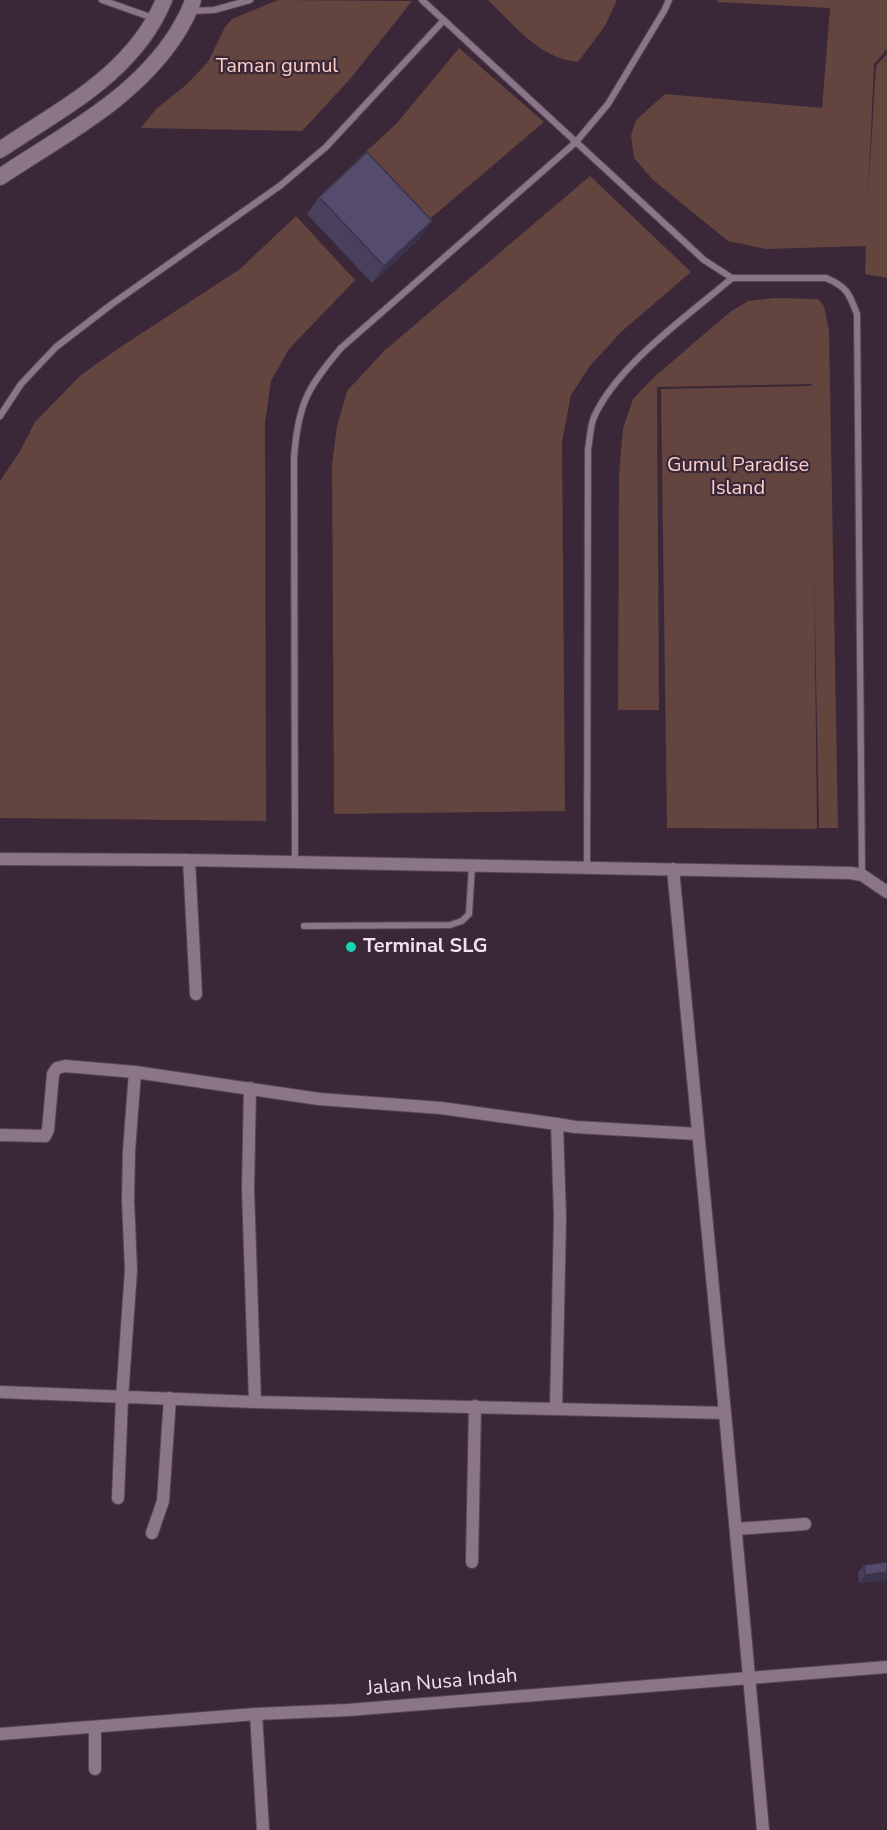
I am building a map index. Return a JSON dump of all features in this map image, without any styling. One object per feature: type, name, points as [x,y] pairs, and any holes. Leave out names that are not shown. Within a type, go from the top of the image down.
[{"type":"main road","points":[[0,150],[95,86],[120,66],[141,42],[156,19],[164,0]]},
{"type":"main road","points":[[0,177],[106,107],[131,87],[153,67],[192,5]]},
{"type":"street","points":[[0,859],[189,860],[851,873],[862,875],[887,892]]},
{"type":"street","points":[[189,860],[196,994]]},
{"type":"street","points":[[672,869],[763,1830]]},
{"type":"street","points":[[0,1136],[45,1136],[48,1130],[52,1074],[57,1068],[65,1066],[135,1072],[319,1099],[441,1108],[575,1127],[698,1134]]},
{"type":"street","points":[[118,1498],[131,1270],[128,1200],[135,1072]]},
{"type":"street","points":[[250,1088],[249,1200],[255,1402]]},
{"type":"street","points":[[556,1409],[560,1217],[557,1124]]},
{"type":"street","points":[[0,1392],[255,1402],[725,1413]]},
{"type":"street","points":[[152,1533],[163,1501],[170,1398]]},
{"type":"street","points":[[472,1562],[475,1406]]},
{"type":"street","points":[[736,1529],[805,1524]]},
{"type":"street","name":"Jalan Nusa Indah","points":[[0,1734],[256,1714],[348,1710],[887,1666]]},
{"type":"street","points":[[256,1714],[263,1830]]},
{"type":"street","points":[[95,1728],[95,1769]]},
{"type":"lane","points":[[102,0],[156,19]]},
{"type":"lane","points":[[192,5],[214,10],[250,0]]},
{"type":"lane","points":[[422,0],[704,260],[732,278],[826,278],[839,283],[850,294],[857,314],[862,875]]},
{"type":"lane","points":[[295,862],[294,458],[297,428],[305,398],[319,374],[341,348],[576,142],[608,104],[669,0]]},
{"type":"lane","points":[[0,416],[21,384],[56,347],[112,304],[272,192],[327,147],[444,20]]},
{"type":"lane","points":[[587,868],[588,449],[593,420],[606,395],[632,364],[732,278]]},
{"type":"lane","points":[[304,926],[450,925],[462,921],[468,914],[472,866]]},
{"type":"green space","name":"Taman gumul","points":[[278,0],[412,1],[351,78],[302,131],[141,128],[156,109],[186,85],[208,62],[225,27],[232,19]]},
{"type":"green space","points":[[488,0],[617,0],[605,26],[578,62],[564,60],[540,48]]},
{"type":"green space","points":[[718,0],[887,0],[887,49],[874,64],[868,197],[876,66],[887,54],[887,278],[865,274],[866,246],[766,249],[728,241],[653,180],[634,158],[631,136],[636,120],[665,94],[822,108],[830,8],[716,2]]},
{"type":"green space","points":[[459,48],[544,122],[418,229],[356,161],[397,123]]},
{"type":"green space","points":[[590,176],[691,272],[621,332],[590,366],[571,395],[562,442],[565,811],[334,814],[332,464],[337,426],[347,391],[384,351]]},
{"type":"green space","points":[[296,216],[355,280],[289,349],[271,381],[265,423],[266,821],[0,818],[0,481],[19,453],[35,422],[81,375],[240,269]]},
{"type":"green space","name":"Gumul Paradise Island","points":[[775,298],[818,299],[824,306],[829,331],[838,828],[819,828],[814,568],[817,829],[667,828],[661,389],[811,386],[812,384],[657,387],[659,710],[618,710],[619,474],[623,428],[633,399],[653,378],[730,312],[748,301]]},
{"type":"building","points":[[367,152],[432,221],[384,266],[319,197]]},
{"type":"building","points":[[887,1562],[887,1572],[865,1575],[864,1565]]},
{"type":"place","name":"Terminal SLG","points":[[351,947]]}]
